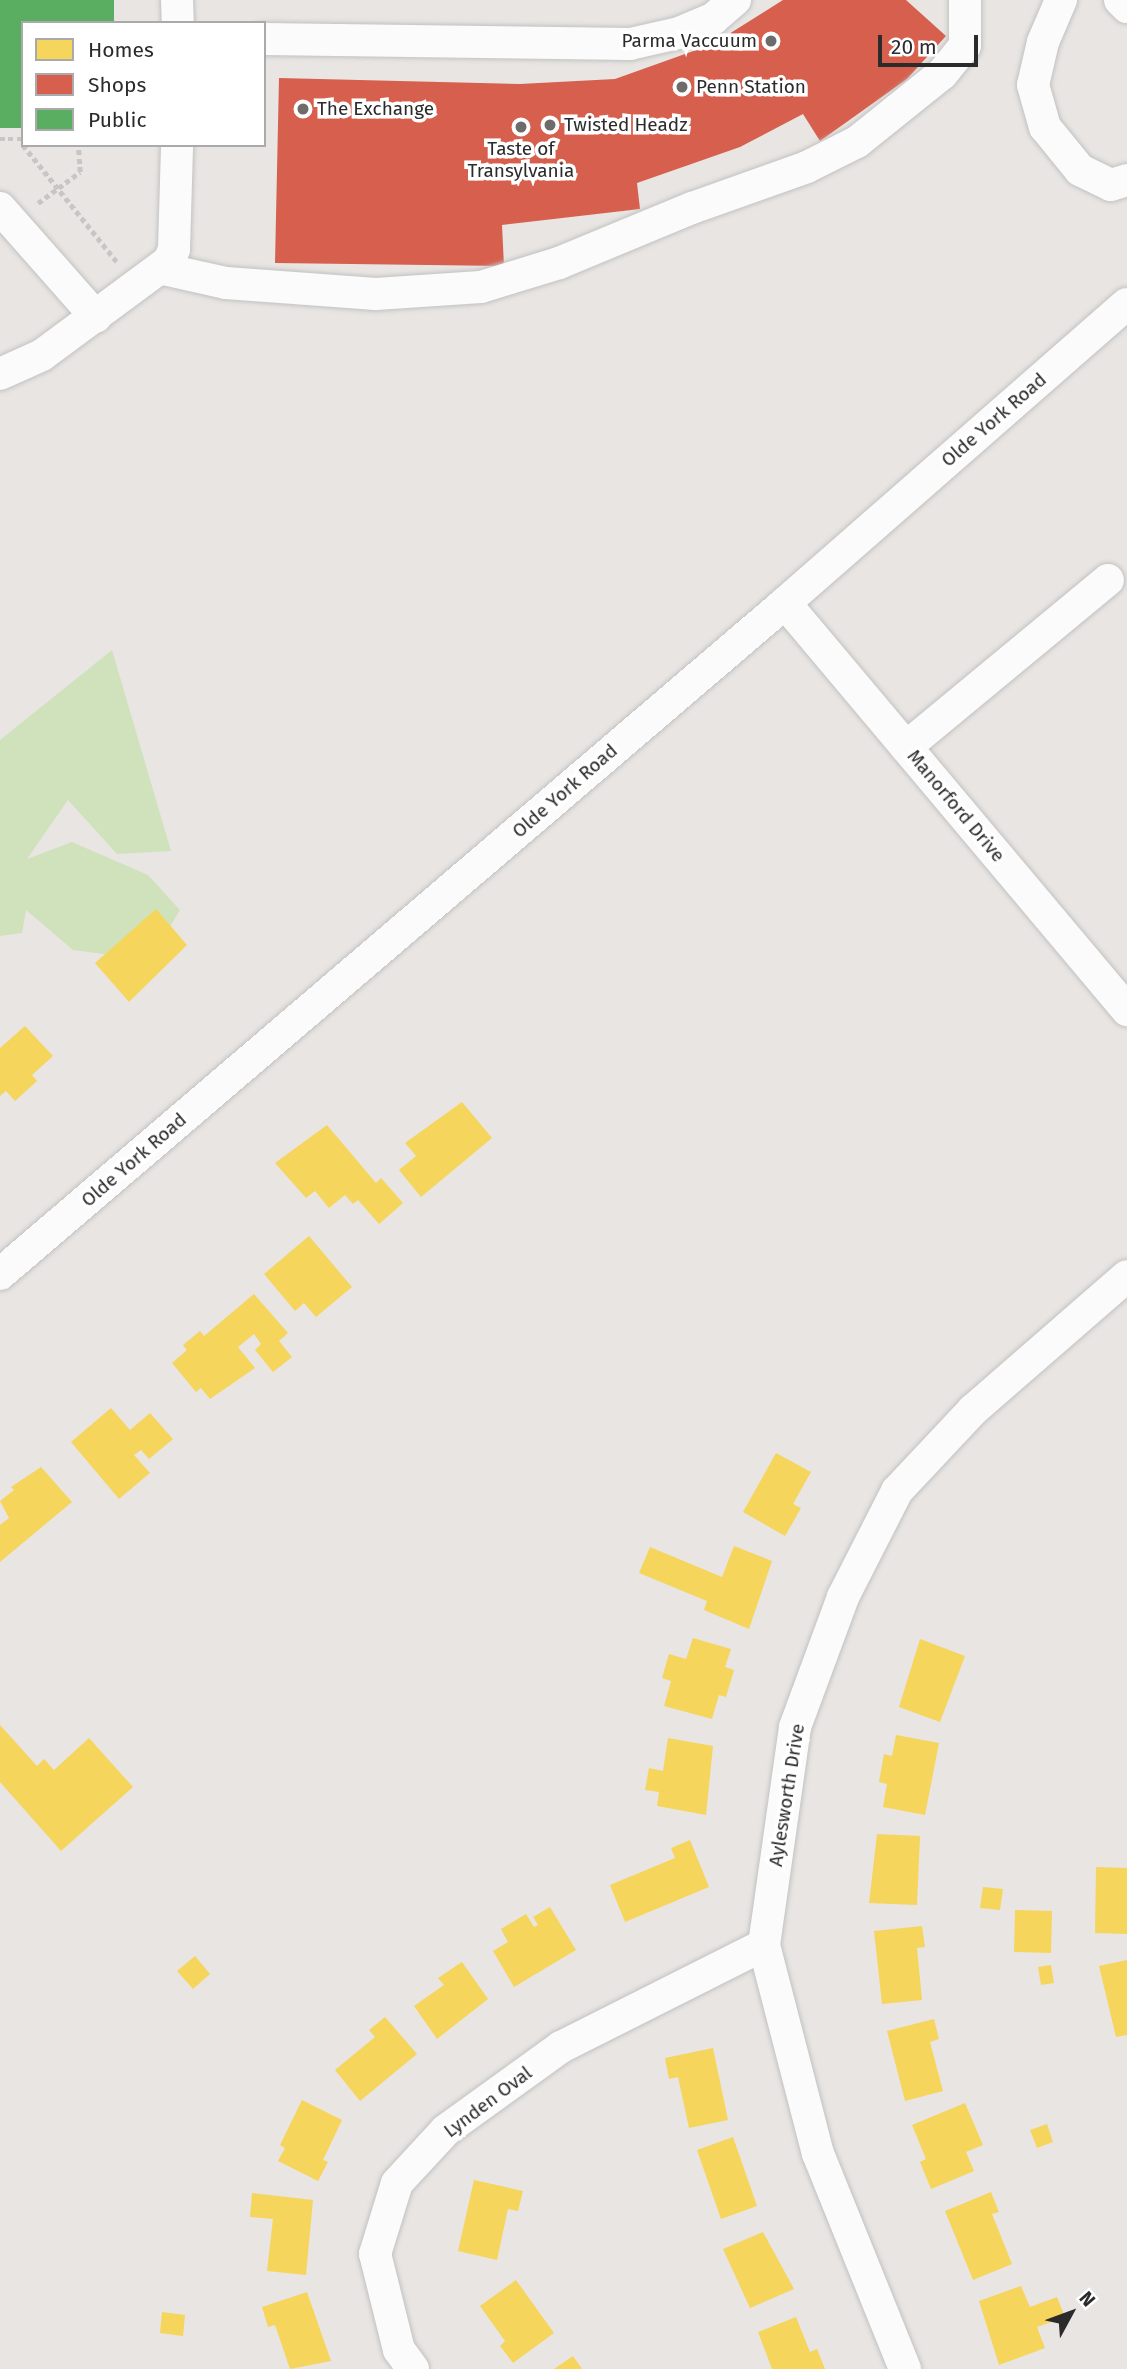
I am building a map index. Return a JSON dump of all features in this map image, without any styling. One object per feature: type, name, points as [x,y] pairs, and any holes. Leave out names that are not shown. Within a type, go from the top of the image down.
[{"type":"street","points":[[177,0],[178,21]]},
{"type":"street","points":[[266,39],[630,44],[679,33],[714,18],[735,0]]},
{"type":"street","points":[[150,278],[376,294],[481,287],[559,263],[692,208],[807,167],[857,142],[942,74],[965,46],[965,0]]},
{"type":"street","points":[[1061,0],[1043,42],[1033,85],[1045,127],[1080,170],[1111,185],[1127,180]]},
{"type":"street","points":[[1120,0],[1127,7]]},
{"type":"street","points":[[0,374],[43,355],[96,317],[150,278],[174,249],[177,147]]},
{"type":"street","points":[[5,214],[96,317]]},
{"type":"street","name":"Olde York Road","points":[[0,1275],[1122,318]]},
{"type":"street","points":[[906,747],[1108,580]]},
{"type":"street","name":"Manorford Drive","points":[[785,603],[906,747],[1117,976],[1127,1010]]},
{"type":"street","name":"Aylesworth Drive","points":[[905,2369],[818,2154],[764,1945],[795,1727],[843,1597],[897,1491],[974,1410],[1127,1276]]},
{"type":"street","name":"Lynden Oval","points":[[413,2369],[399,2350],[374,2254],[397,2183],[446,2130],[561,2048],[764,1945]]},
{"type":"path","points":[[0,139],[20,139]]},
{"type":"path","points":[[25,147],[60,190],[150,278]]},
{"type":"path","points":[[5,214],[60,190],[80,172],[78,147]]},
{"type":"green space","points":[[112,650],[171,851],[117,854],[68,800],[27,859],[72,842],[148,875],[180,910],[150,960],[73,950],[26,910],[22,933],[0,936],[0,740]]},
{"type":"building: Homes","points":[[156,909],[187,945],[129,1002],[95,963]]},
{"type":"building: Homes","points":[[25,1026],[53,1056],[32,1075],[37,1081],[15,1101],[6,1091],[0,1096],[0,1048]]},
{"type":"building: Homes","points":[[462,1102],[492,1138],[421,1197],[399,1170],[416,1156],[405,1143]]},
{"type":"building: Homes","points":[[327,1125],[376,1183],[381,1178],[403,1203],[379,1224],[358,1200],[353,1204],[345,1195],[329,1208],[315,1191],[306,1198],[275,1163]]},
{"type":"building: Homes","points":[[309,1236],[352,1287],[316,1317],[304,1303],[295,1311],[264,1274]]},
{"type":"building: Homes","points":[[254,1294],[288,1333],[279,1341],[292,1357],[273,1372],[255,1350],[261,1344],[254,1334],[238,1347],[255,1368],[210,1399],[201,1388],[196,1392],[172,1363],[187,1350],[183,1345],[200,1331],[204,1336]]},
{"type":"building: Homes","points":[[111,1408],[130,1430],[150,1413],[173,1439],[149,1459],[141,1450],[134,1455],[150,1473],[119,1499],[71,1442]]},
{"type":"building: Homes","points":[[776,1453],[811,1472],[793,1504],[801,1508],[785,1536],[743,1512]]},
{"type":"building: Homes","points":[[41,1467],[72,1502],[0,1562],[0,1525],[9,1518],[0,1501],[14,1490],[11,1487]]},
{"type":"building: Homes","points":[[734,1546],[772,1561],[749,1629],[704,1610],[707,1601],[639,1573],[650,1547],[722,1577]]},
{"type":"building: Homes","points":[[693,1638],[731,1649],[725,1667],[734,1670],[726,1697],[719,1695],[712,1719],[664,1706],[671,1681],[662,1678],[669,1654],[686,1659]]},
{"type":"building: Homes","points":[[920,1639],[965,1656],[940,1722],[899,1707]]},
{"type":"building: Homes","points":[[0,1725],[37,1766],[44,1759],[54,1770],[89,1738],[133,1787],[61,1851],[0,1782]]},
{"type":"building: Homes","points":[[896,1735],[939,1743],[925,1815],[883,1807],[887,1784],[879,1782],[884,1754],[892,1756]]},
{"type":"building: Homes","points":[[668,1738],[713,1746],[706,1815],[657,1806],[659,1792],[645,1790],[649,1768],[663,1771]]},
{"type":"building: Homes","points":[[877,1834],[920,1836],[917,1905],[869,1903]]},
{"type":"building: Homes","points":[[690,1840],[709,1887],[625,1922],[610,1885],[675,1858],[671,1848]]},
{"type":"building: Homes","points":[[1096,1867],[1127,1868],[1127,1934],[1095,1933]]},
{"type":"building: Homes","points":[[983,1887],[1003,1889],[1000,1910],[980,1908]]},
{"type":"building: Homes","points":[[550,1907],[576,1950],[514,1987],[493,1951],[508,1942],[501,1929],[526,1914],[534,1927],[538,1925],[533,1917]]},
{"type":"building: Homes","points":[[1015,1910],[1052,1911],[1051,1953],[1014,1952]]},
{"type":"building: Homes","points":[[922,1926],[925,1947],[917,1948],[922,2000],[882,2004],[874,1931]]},
{"type":"building: Homes","points":[[195,1956],[210,1974],[193,1989],[177,1971]]},
{"type":"building: Homes","points":[[1127,1960],[1127,2035],[1116,2037],[1099,1966]]},
{"type":"building: Homes","points":[[462,1962],[488,1999],[437,2039],[414,2006],[444,1985],[438,1978]]},
{"type":"building: Homes","points":[[1051,1965],[1054,1983],[1041,1985],[1038,1967]]},
{"type":"building: Homes","points":[[385,2017],[417,2054],[360,2101],[335,2070],[375,2037],[369,2030]]},
{"type":"building: Homes","points":[[934,2019],[939,2039],[930,2042],[943,2091],[905,2101],[887,2031]]},
{"type":"building: Homes","points":[[713,2048],[728,2120],[689,2128],[678,2077],[669,2079],[665,2058]]},
{"type":"building: Homes","points":[[302,2100],[342,2120],[323,2160],[328,2162],[318,2181],[278,2161],[285,2148],[280,2145]]},
{"type":"building: Homes","points":[[965,2103],[983,2145],[966,2152],[974,2171],[931,2189],[920,2162],[926,2159],[912,2125]]},
{"type":"building: Homes","points":[[1047,2124],[1053,2142],[1037,2148],[1030,2130]]},
{"type":"building: Homes","points":[[733,2137],[757,2206],[721,2219],[697,2150]]},
{"type":"building: Homes","points":[[474,2180],[523,2191],[518,2211],[508,2209],[497,2260],[458,2251]]},
{"type":"building: Homes","points":[[991,2192],[999,2212],[992,2214],[1012,2264],[973,2280],[945,2211]]},
{"type":"building: Homes","points":[[252,2193],[313,2200],[306,2275],[267,2271],[273,2219],[250,2217]]},
{"type":"building: Homes","points":[[763,2232],[794,2289],[750,2308],[723,2249]]},
{"type":"building: Homes","points":[[516,2280],[554,2333],[513,2363],[500,2346],[505,2341],[480,2306]]},
{"type":"building: Homes","points":[[1021,2286],[1030,2307],[1057,2297],[1065,2317],[1037,2327],[1045,2348],[999,2365],[979,2301]]},
{"type":"building: Homes","points":[[307,2292],[331,2361],[290,2369],[275,2325],[268,2327],[262,2307]]},
{"type":"building: Homes","points":[[162,2312],[185,2315],[183,2336],[160,2333]]},
{"type":"building: Homes","points":[[796,2317],[810,2352],[817,2349],[825,2369],[772,2369],[758,2332]]},
{"type":"building: Homes","points":[[573,2356],[582,2369],[554,2369]]},
{"type":"building: Shops","points":[[783,0],[906,0],[946,36],[907,79],[820,141],[803,114],[740,147],[637,183],[640,209],[502,225],[504,266],[275,263],[279,78],[520,84],[615,79],[713,44]]},
{"type":"building: Public","points":[[0,0],[114,0],[114,21],[21,21],[21,128],[0,128]]},
{"type":"place","name":"Parma Vaccuum","points":[[771,41]]},
{"type":"place","name":"Penn Station","points":[[682,87]]},
{"type":"place","name":"The Exchange","points":[[303,109]]},
{"type":"place","name":"Twisted Headz","points":[[550,125]]},
{"type":"place","name":"Taste of Transylvania","points":[[521,127]]}]
